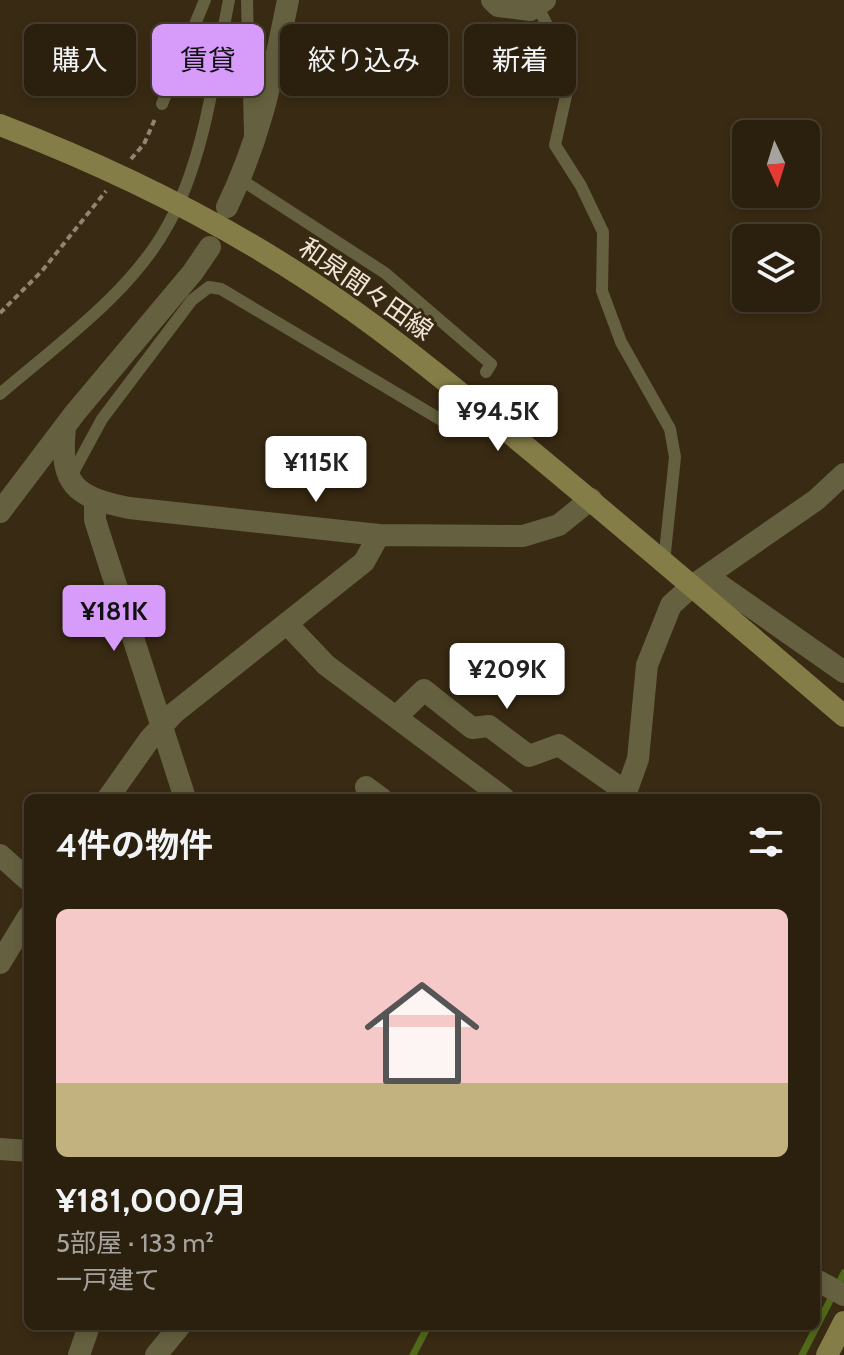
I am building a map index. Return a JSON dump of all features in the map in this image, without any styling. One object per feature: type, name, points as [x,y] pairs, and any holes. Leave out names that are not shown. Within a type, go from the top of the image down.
[{"type":"main road","name":"和泉間々田線","points":[[0,125],[177,205],[258,249],[346,306],[417,357],[664,562],[700,581],[844,716]]},
{"type":"main road","points":[[827,1355],[844,1322]]},
{"type":"street","points":[[227,207],[250,158],[264,117],[288,0]]},
{"type":"street","points":[[492,0],[498,6],[530,10],[541,3]]},
{"type":"street","points":[[0,512],[210,247]]},
{"type":"street","points":[[65,427],[62,457],[69,480],[95,501],[379,535],[523,536],[559,525],[591,499]]},
{"type":"street","points":[[625,794],[638,759],[647,665],[671,605],[700,581],[816,500],[844,474]]},
{"type":"street","points":[[95,501],[95,520],[184,794]]},
{"type":"street","points":[[111,794],[160,727],[364,562],[379,535]]},
{"type":"street","points":[[700,581],[844,672]]},
{"type":"street","points":[[287,624],[326,665],[499,794]]},
{"type":"street","points":[[396,717],[424,690],[472,728],[489,726],[529,756],[559,745],[624,794]]},
{"type":"street","points":[[0,855],[24,876]]},
{"type":"street","points":[[0,963],[24,924]]},
{"type":"street","points":[[0,1149],[24,1151]]},
{"type":"street","points":[[820,1282],[844,1295]]},
{"type":"street","points":[[79,1355],[88,1330]]},
{"type":"street","points":[[156,1355],[177,1330]]},
{"type":"lane","points":[[162,104],[205,0]]},
{"type":"lane","points":[[0,394],[63,341],[131,274],[157,243],[177,205],[200,138],[229,0]]},
{"type":"lane","points":[[247,0],[250,158]]},
{"type":"lane","points":[[541,3],[563,57],[568,87],[555,145],[603,232],[602,291],[621,342],[670,429],[675,457],[664,562]]},
{"type":"lane","points":[[240,179],[385,273],[491,364],[486,372]]},
{"type":"lane","points":[[69,480],[102,419],[192,300],[209,287],[221,289],[443,421],[456,415]]},
{"type":"path","points":[[124,169],[144,144],[162,104]]},
{"type":"path","points":[[0,313],[42,271],[114,181]]},
{"type":"waterway","points":[[820,1320],[844,1273]]},
{"type":"waterway","points":[[413,1355],[426,1330]]},
{"type":"waterway","points":[[802,1355],[815,1330]]}]
